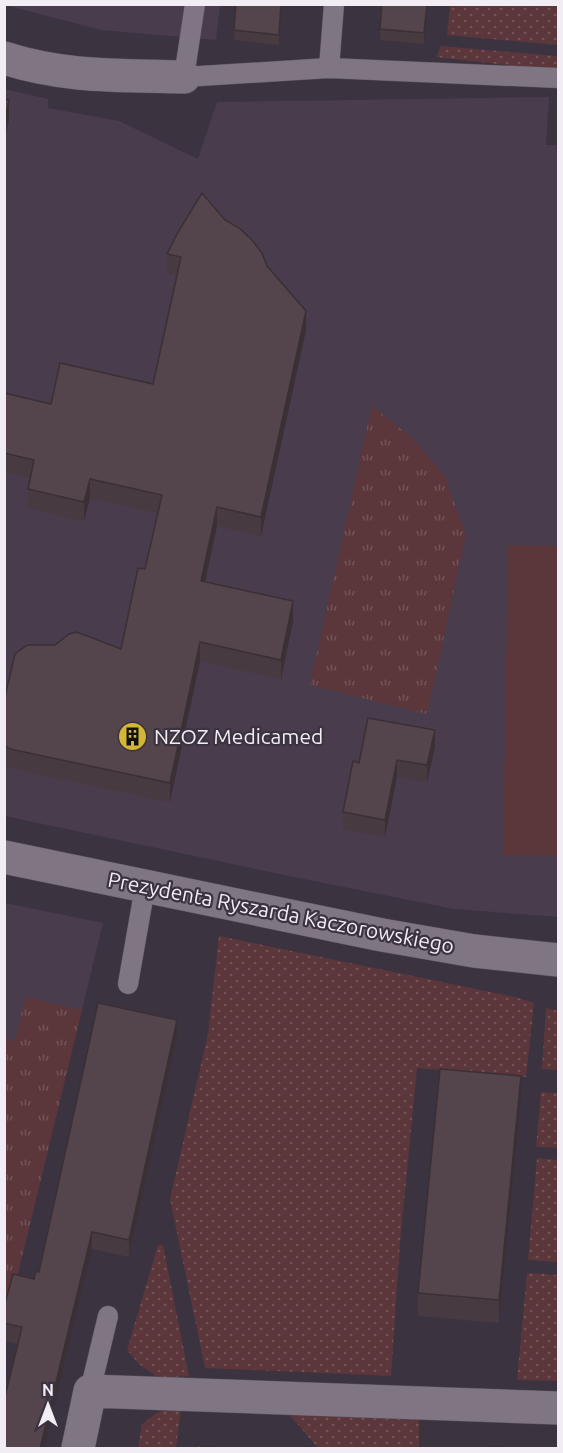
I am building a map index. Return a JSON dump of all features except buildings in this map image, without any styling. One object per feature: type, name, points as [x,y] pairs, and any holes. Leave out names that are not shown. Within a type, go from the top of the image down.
[{"type":"street","points":[[4,58],[47,69],[92,76],[184,77]]},
{"type":"street","name":"Prezydenta Ryszarda Kaczorowskiego","points":[[4,857],[474,951],[558,960]]},
{"type":"street","points":[[78,1449],[90,1391],[558,1408]]},
{"type":"lane","points":[[195,4],[184,77],[329,68],[558,78]]},
{"type":"lane","points":[[329,68],[334,4]]},
{"type":"lane","points":[[128,984],[145,887]]},
{"type":"lane","points":[[90,1391],[108,1316]]},
{"type":"shaded area","points":[[5,5],[220,5],[216,40],[101,30]]},
{"type":"shaded area","points":[[5,89],[48,99],[48,108],[119,121],[198,159],[217,102],[549,97],[546,145],[558,145],[558,917],[454,909],[5,816]]},
{"type":"shaded area","points":[[5,903],[103,923],[5,1327]]},
{"type":"green space","points":[[450,5],[558,5],[558,45],[447,35]]},
{"type":"green space","points":[[441,46],[558,56],[558,71],[436,57]]},
{"type":"green space","points":[[372,406],[410,436],[444,475],[466,535],[427,714],[310,685]]},
{"type":"green space","points":[[508,545],[558,546],[558,856],[503,855]]},
{"type":"green space","points":[[219,936],[515,997],[534,1003],[526,1077],[417,1068],[400,1242],[391,1376],[205,1368],[170,1199],[208,1034]]},
{"type":"green space","points":[[25,997],[82,1010],[5,1327],[5,1039],[15,1041]]},
{"type":"green space","points":[[546,1008],[558,1011],[558,1070],[542,1069]]},
{"type":"green space","points":[[541,1092],[558,1093],[558,1148],[536,1147]]},
{"type":"green space","points":[[537,1158],[558,1160],[558,1262],[528,1260]]},
{"type":"green space","points":[[158,1245],[163,1245],[189,1376],[159,1378],[139,1364],[127,1350]]},
{"type":"green space","points":[[527,1273],[558,1275],[558,1381],[517,1380]]},
{"type":"green space","points":[[281,1405],[419,1412],[419,1448],[318,1448]]},
{"type":"green space","points":[[181,1408],[176,1448],[138,1448],[142,1424],[158,1412]]},
{"type":"place","name":"NZOZ Medicamed","points":[[133,737]]}]
